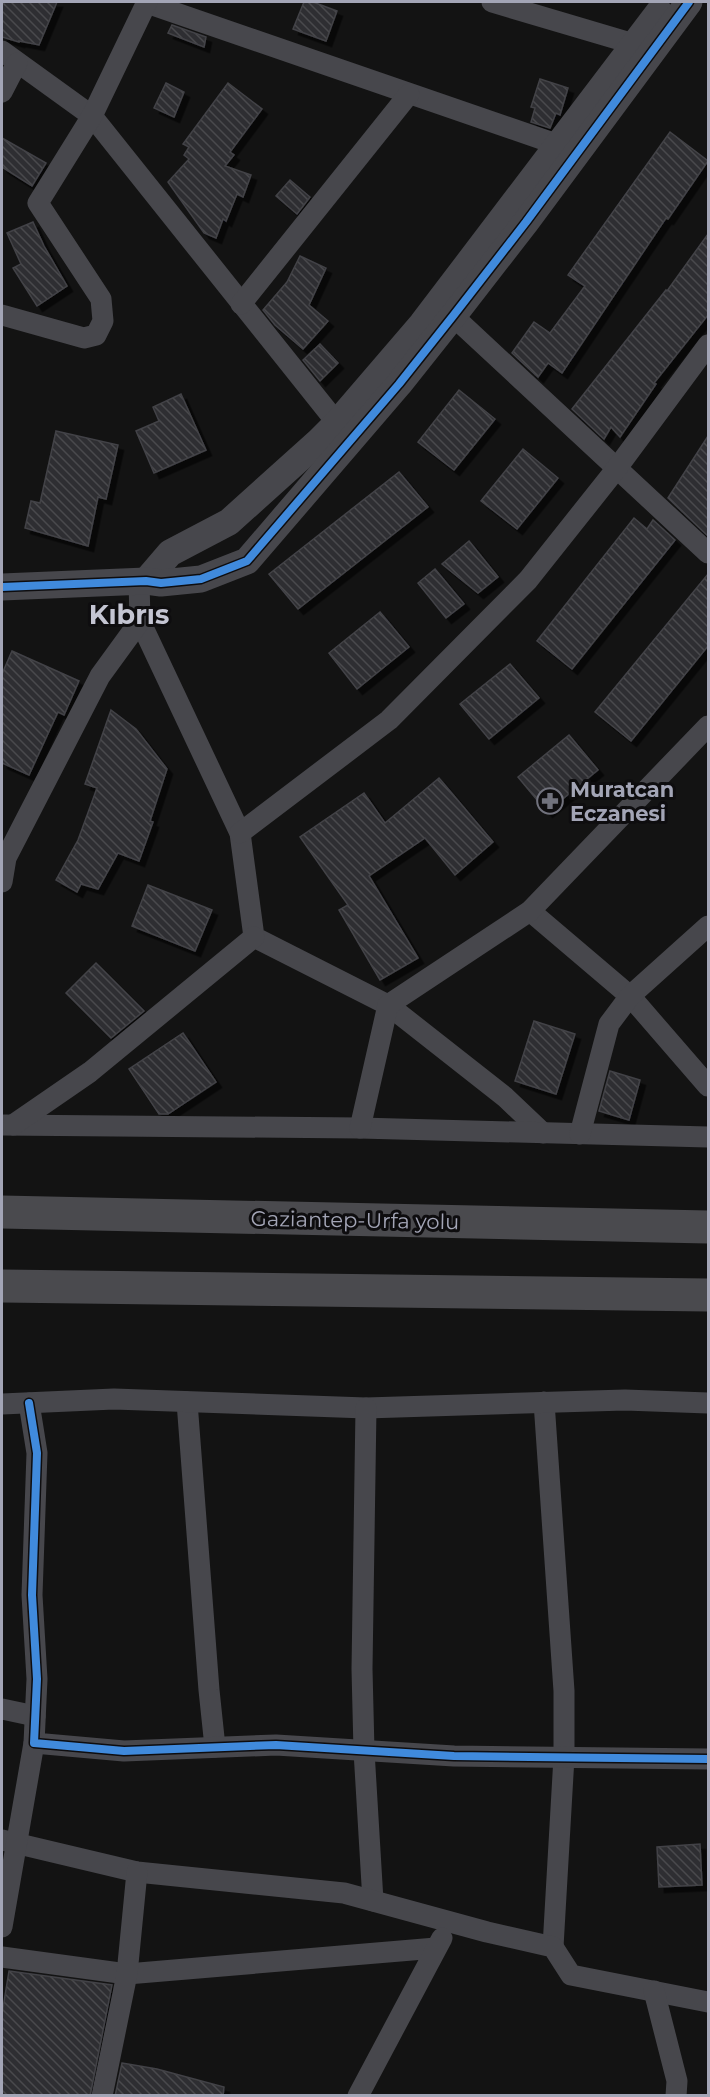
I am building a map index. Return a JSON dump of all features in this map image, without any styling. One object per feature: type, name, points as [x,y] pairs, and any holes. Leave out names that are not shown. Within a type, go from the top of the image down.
[{"type":"highway","name":"Gaziantep-Urfa yolu","points":[[2,1212],[708,1227]]},
{"type":"highway","points":[[2,1286],[708,1295]]},
{"type":"street","points":[[2,315],[84,338],[96,335],[104,321],[100,299],[38,203],[92,116],[147,2],[559,145]]},
{"type":"street","points":[[492,2],[634,44]]},
{"type":"street","points":[[254,937],[240,833],[140,621],[143,581],[170,553],[229,522],[337,423],[422,324],[667,2]]},
{"type":"street","points":[[2,587],[143,581],[161,583],[201,579],[247,561],[399,384],[453,316],[526,222],[689,2]]},
{"type":"street","points":[[2,92],[9,57],[92,116],[337,423]]},
{"type":"street","points":[[241,304],[409,94]]},
{"type":"street","points":[[453,316],[707,550]]},
{"type":"street","points":[[240,833],[389,720],[528,580],[617,468],[708,345]]},
{"type":"street","points":[[2,882],[4,859],[100,676],[140,621]]},
{"type":"street","points":[[360,1128],[388,1005],[530,911],[708,726]]},
{"type":"street","points":[[530,911],[630,996],[708,1086]]},
{"type":"street","points":[[580,1134],[609,1024],[630,996],[708,926]]},
{"type":"street","points":[[254,937],[388,1005],[505,1097],[543,1133]]},
{"type":"street","points":[[7,1125],[90,1072],[254,937]]},
{"type":"street","points":[[7,1125],[360,1128],[708,1137]]},
{"type":"street","points":[[2,1404],[114,1399],[366,1408],[626,1400],[708,1403]]},
{"type":"street","points":[[187,1402],[215,1747]]},
{"type":"street","points":[[544,1402],[564,1691],[564,1757],[553,1947],[571,1975],[708,2002]]},
{"type":"street","points":[[2,1927],[9,1841],[34,1743],[37,1679],[32,1595],[37,1453],[29,1403]]},
{"type":"street","points":[[366,1408],[362,1669],[364,1750],[373,1901]]},
{"type":"street","points":[[2,1708],[35,1716]]},
{"type":"street","points":[[34,1743],[124,1751],[276,1745],[454,1756],[708,1759]]},
{"type":"street","points":[[9,1841],[137,1872],[344,1893],[553,1947]]},
{"type":"street","points":[[102,2096],[127,1974],[137,1872]]},
{"type":"street","points":[[358,2096],[450,1922]]},
{"type":"street","points":[[2,1957],[127,1974],[436,1948]]},
{"type":"street","points":[[654,1991],[676,2081],[676,2096]]},
{"type":"building","points":[[2,2],[57,2],[39,45],[2,37]]},
{"type":"building","points":[[304,2],[313,2],[337,11],[326,41],[293,29]]},
{"type":"building","points":[[172,25],[206,37],[204,47],[168,33]]},
{"type":"building","points":[[540,79],[568,88],[560,115],[556,113],[550,128],[531,122],[535,108],[531,107]]},
{"type":"building","points":[[166,83],[184,92],[174,117],[154,108]]},
{"type":"building","points":[[228,83],[262,109],[230,152],[234,155],[225,166],[251,175],[243,197],[237,194],[226,221],[223,219],[216,238],[204,233],[168,182],[189,159],[184,155],[189,147],[183,144]]},
{"type":"building","points":[[670,132],[708,161],[668,219],[666,218],[562,373],[548,363],[538,377],[512,353],[534,322],[550,333],[585,286],[568,275]]},
{"type":"building","points":[[2,138],[46,163],[32,186],[2,167]]},
{"type":"building","points":[[290,180],[310,197],[297,214],[276,196]]},
{"type":"building","points":[[33,222],[67,286],[37,306],[13,268],[21,264],[7,233]]},
{"type":"building","points":[[708,234],[708,315],[654,383],[656,384],[620,437],[611,427],[604,439],[572,409],[667,291]]},
{"type":"building","points":[[300,256],[326,268],[309,305],[328,321],[303,349],[275,325],[263,310],[287,282]]},
{"type":"building","points":[[320,344],[338,363],[320,381],[303,360]]},
{"type":"building","points":[[459,390],[495,419],[454,470],[418,442]]},
{"type":"building","points":[[181,394],[206,450],[154,473],[136,431],[159,421],[153,407]]},
{"type":"building","points":[[56,431],[118,445],[106,499],[98,497],[88,546],[25,528],[31,501],[40,503]]},
{"type":"building","points":[[708,436],[708,536],[668,498]]},
{"type":"building","points":[[523,449],[558,478],[517,529],[481,501]]},
{"type":"building","points":[[399,472],[428,507],[298,609],[269,574]]},
{"type":"building","points":[[634,518],[647,529],[653,520],[675,540],[572,669],[537,641]]},
{"type":"building","points":[[469,541],[498,577],[478,593],[442,564]]},
{"type":"building","points":[[435,569],[464,604],[446,618],[418,583]]},
{"type":"building","points":[[708,574],[708,646],[631,741],[595,712]]},
{"type":"building","points":[[380,612],[409,647],[357,689],[329,653]]},
{"type":"building","points":[[12,651],[79,681],[64,715],[58,712],[29,775],[2,763],[2,674]]},
{"type":"building","points":[[510,664],[539,698],[489,739],[460,704]]},
{"type":"building","points":[[111,710],[136,729],[167,769],[150,821],[153,822],[139,861],[118,853],[98,889],[81,884],[77,892],[56,880],[78,840],[97,788],[85,784]]},
{"type":"building","points":[[569,735],[598,770],[547,812],[518,777]]},
{"type":"building","points":[[439,778],[493,842],[455,875],[425,838],[369,876],[418,958],[380,980],[339,910],[348,905],[300,837],[364,793],[385,823]]},
{"type":"building","points":[[148,885],[212,910],[195,951],[132,926]]},
{"type":"building","points":[[96,963],[144,1011],[111,1038],[66,993]]},
{"type":"building","points":[[534,1021],[575,1034],[556,1094],[515,1081]]},
{"type":"building","points":[[183,1033],[216,1082],[168,1114],[159,1114],[129,1069]]},
{"type":"building","points":[[610,1071],[640,1080],[629,1120],[599,1111]]},
{"type":"building","points":[[700,1844],[702,1885],[659,1887],[657,1847]]},
{"type":"building","points":[[9,1971],[112,1985],[90,2096],[2,2096],[2,2014]]},
{"type":"building","points":[[122,2063],[157,2069],[224,2087],[223,2096],[115,2096]]},
{"type":"cycle path","points":[[2,587],[146,581],[161,583],[201,579],[247,561],[399,384],[453,316],[526,222],[689,2]]},
{"type":"cycle path","points":[[29,1403],[37,1453],[32,1595],[37,1679],[34,1743],[124,1751],[276,1745],[454,1756],[708,1759]]},
{"type":"place","name":"Muratcan Eczanesi","points":[[550,801]]},
{"type":"district","name":"Kıbrıs","points":[[129,614]]}]
